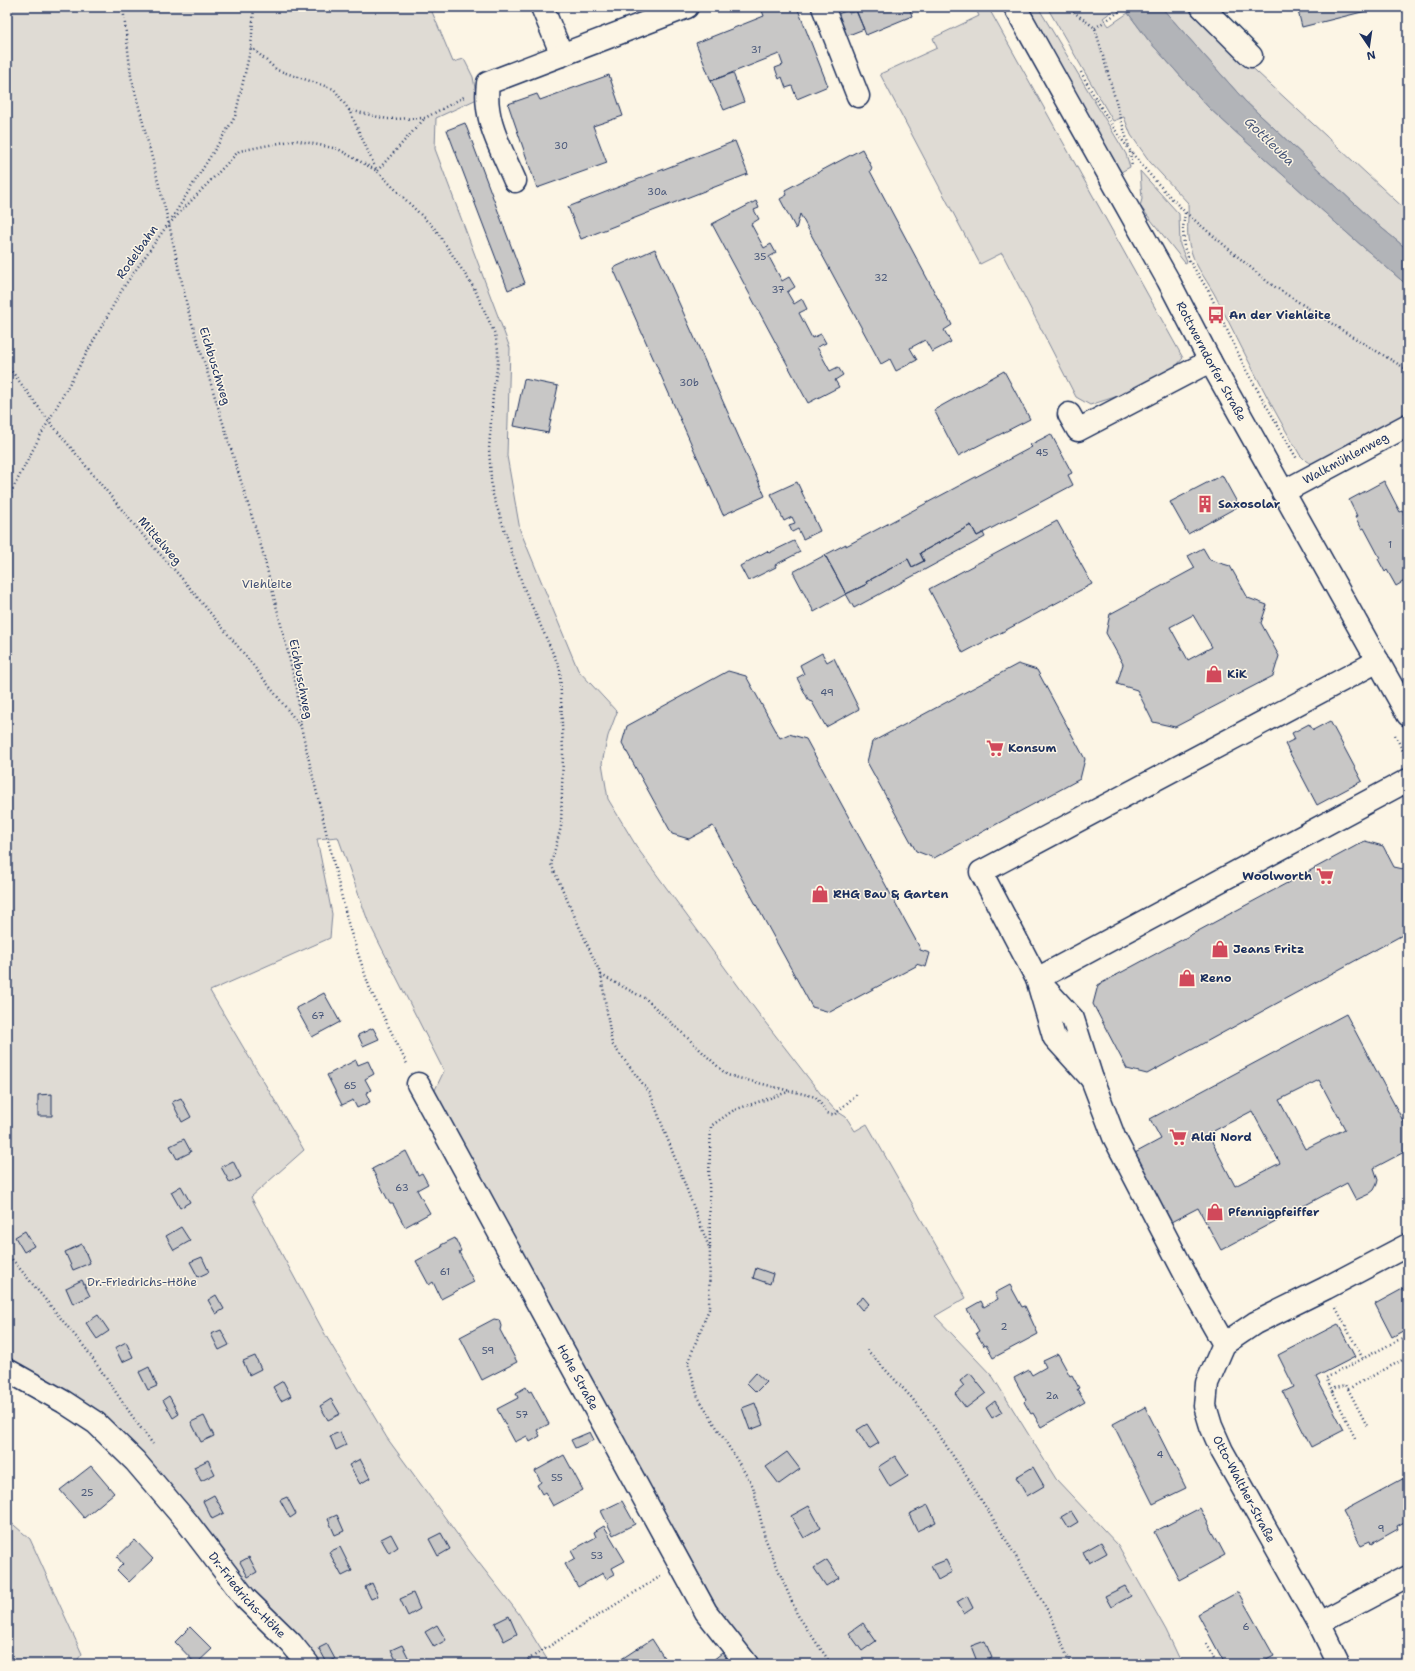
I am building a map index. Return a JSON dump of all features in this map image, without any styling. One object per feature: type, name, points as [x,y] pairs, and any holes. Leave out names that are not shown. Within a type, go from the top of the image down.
[{"type":"street","points":[[542,7],[562,55]]},
{"type":"street","points":[[515,180],[489,119],[486,98],[488,83],[687,7]]},
{"type":"street","points":[[823,7],[858,96]]},
{"type":"street","name":"Rottwerndorfer Straße","points":[[1015,7],[1168,280],[1210,361],[1408,715]]},
{"type":"street","points":[[1202,7],[1251,56]]},
{"type":"street","points":[[1069,414],[1078,430],[1210,361]]},
{"type":"street","name":"Walkmühlenweg","points":[[1283,492],[1408,425]]},
{"type":"street","points":[[1378,661],[981,872],[1037,979],[1073,1019],[1092,1079],[1114,1137],[1195,1293],[1224,1344],[1255,1323],[1408,1245]]},
{"type":"street","points":[[1037,979],[1408,780]]},
{"type":"street","name":"Hohe Straße","points":[[418,1084],[706,1612],[747,1664]]},
{"type":"street","name":"Otto-Walther-Straße","points":[[1224,1344],[1207,1383],[1205,1406],[1211,1426],[1222,1451],[1319,1624],[1339,1664]]},
{"type":"street","name":"Dr.-Friedrichs-Höhe","points":[[7,1370],[64,1402],[96,1423],[135,1461],[187,1522],[246,1598],[291,1643],[308,1664]]},
{"type":"street","points":[[1319,1624],[1408,1576]]},
{"type":"path","name":"Eichbuschweg","points":[[123,7],[131,76],[169,224],[188,310],[262,548],[297,690],[301,727],[349,927],[370,989],[388,1028],[418,1084]]},
{"type":"path","name":"Rodelbahn","points":[[7,500],[123,288],[169,224],[234,117],[251,47],[254,7]]},
{"type":"path","points":[[1066,7],[1095,28],[1130,150]]},
{"type":"path","points":[[1095,28],[1106,22],[1126,7]]},
{"type":"path","points":[[251,47],[277,70],[334,89],[349,110],[377,171]]},
{"type":"path","points":[[1079,68],[1110,123],[1130,150],[1172,200],[1185,212],[1269,283],[1348,334],[1408,370]]},
{"type":"path","points":[[377,171],[425,118],[488,83]]},
{"type":"path","points":[[349,110],[387,118],[425,118]]},
{"type":"path","points":[[169,224],[239,151],[295,140],[338,149],[377,171],[436,230],[474,288],[495,334],[498,349],[489,449],[492,492],[523,586],[560,669],[563,753],[561,827],[551,864],[601,975],[612,1044],[650,1092],[710,1250]]},
{"type":"path","points":[[1185,212],[1183,228],[1184,247],[1189,260],[1209,292],[1246,370],[1310,478]]},
{"type":"path","name":"Mittelweg","points":[[7,365],[49,421],[141,533],[179,575],[245,655],[301,727]]},
{"type":"path","points":[[601,975],[646,999],[727,1075],[816,1097],[827,1113],[834,1115],[857,1094]]},
{"type":"path","points":[[791,1091],[734,1110],[711,1126],[709,1177],[709,1309],[688,1362],[698,1398],[753,1486],[765,1538],[797,1614],[831,1664]]},
{"type":"path","points":[[7,1253],[86,1349],[137,1423],[156,1446]]},
{"type":"path","points":[[1326,1288],[1363,1359]]},
{"type":"path","points":[[1355,1438],[1326,1378],[1408,1335]]},
{"type":"path","points":[[866,1350],[911,1397],[931,1423],[965,1474],[1052,1618],[1070,1664]]},
{"type":"path","points":[[1348,1388],[1408,1357]]},
{"type":"path","points":[[1333,1392],[1335,1387],[1346,1385],[1367,1426]]},
{"type":"path","points":[[521,1664],[679,1564]]},
{"type":"path","points":[[1206,1643],[1217,1664]]},
{"type":"green space","name":"Viehleite","points":[[7,7],[430,7],[453,62],[464,59],[473,77],[477,99],[436,118],[435,149],[510,348],[507,456],[520,530],[578,670],[617,712],[608,736],[602,763],[608,799],[638,849],[758,1013],[820,1093],[835,1110],[846,1117],[855,1131],[867,1124],[966,1298],[935,1316],[993,1377],[1056,1479],[1118,1545],[1166,1630],[1182,1664],[759,1664],[721,1614],[433,1094],[444,1071],[368,921],[338,837],[317,839],[332,914],[330,938],[210,991],[304,1150],[251,1197],[326,1336],[387,1438],[468,1549],[519,1614],[550,1664],[315,1664],[137,1458],[7,1362]]},
{"type":"green space","points":[[975,7],[988,7],[1183,358],[1173,370],[1118,396],[1090,405],[1076,397],[1002,253],[980,264],[880,74],[937,48],[933,38],[979,16]]},
{"type":"green space","points":[[1029,7],[1038,7],[1126,154],[1130,167],[1121,172]]},
{"type":"green space","points":[[1047,7],[1118,7],[1103,18],[1109,26],[1128,13],[1149,41],[1209,108],[1408,286],[1408,412],[1314,465],[1306,461],[1300,455],[1193,257],[1188,239],[1188,203],[1150,162],[1131,135],[1124,117],[1113,121]]},
{"type":"green space","points":[[1161,7],[1192,7],[1244,60],[1408,212],[1408,250],[1371,219],[1245,101]]},
{"type":"green space","points":[[1140,171],[1179,214],[1180,245],[1187,262],[1185,263],[1140,206],[1142,199]]},
{"type":"green space","points":[[7,1519],[30,1539],[82,1654],[74,1664],[7,1664]]},
{"type":"water","name":"Gottleuba","points":[[1135,7],[1161,7],[1245,101],[1371,219],[1408,250],[1408,286],[1209,108],[1149,41],[1128,13]]},
{"type":"building","points":[[797,7],[828,86],[797,99],[792,86],[786,88],[782,77],[779,79],[775,68],[783,65],[779,54],[711,81],[696,43],[764,16],[761,8]]},
{"type":"building","points":[[855,7],[909,7],[912,16],[866,35]]},
{"type":"building","points":[[1297,7],[1382,7],[1302,27]]},
{"type":"building","points":[[848,10],[849,13],[856,11],[864,29],[846,36],[838,14]]},
{"type":"building","points":[[733,73],[744,102],[724,110],[711,81]]},
{"type":"building","points":[[609,75],[623,116],[593,126],[607,163],[537,188],[508,104],[537,94],[540,100]]},
{"type":"building","points":[[465,123],[525,283],[508,290],[447,130]]},
{"type":"building","points":[[735,141],[748,174],[581,239],[568,207]]},
{"type":"building","points":[[862,149],[872,168],[870,171],[952,325],[944,330],[951,342],[932,352],[925,340],[910,348],[917,360],[896,371],[890,359],[881,364],[800,214],[796,229],[780,199],[787,195],[785,190]]},
{"type":"building","points":[[756,201],[759,208],[754,210],[759,219],[751,224],[764,248],[771,244],[776,253],[769,257],[782,281],[789,277],[795,287],[787,292],[794,304],[802,299],[807,309],[799,313],[812,338],[821,334],[826,343],[817,347],[830,371],[838,367],[843,375],[835,380],[839,387],[808,403],[712,224]]},
{"type":"building","points":[[655,249],[765,496],[723,515],[613,268]]},
{"type":"building","points":[[1004,371],[1030,419],[958,456],[934,410]]},
{"type":"building","points":[[524,379],[558,386],[548,433],[514,426]]},
{"type":"building","points":[[1051,434],[1072,473],[1068,475],[1073,485],[977,536],[971,525],[920,553],[924,561],[912,567],[908,559],[866,582],[867,584],[846,594],[825,555],[846,544],[846,546],[1032,447],[1030,445]]},
{"type":"building","name":"Saxosolar","points":[[1222,475],[1239,506],[1188,534],[1170,502]]},
{"type":"building","points":[[1384,481],[1400,512],[1402,511],[1407,519],[1404,520],[1408,527],[1408,579],[1396,586],[1387,570],[1385,572],[1378,559],[1380,558],[1364,528],[1362,529],[1355,517],[1357,516],[1349,500]]},
{"type":"building","points":[[797,482],[820,531],[803,539],[798,529],[792,532],[789,525],[795,523],[792,517],[784,521],[771,494]]},
{"type":"building","points":[[1057,521],[1092,584],[963,653],[929,589]]},
{"type":"building","points":[[971,525],[977,536],[983,533],[985,537],[854,608],[846,594],[867,584],[866,582],[908,559],[912,567],[924,561],[920,553]]},
{"type":"building","points":[[794,541],[800,552],[775,565],[776,567],[748,581],[740,566],[767,551],[769,553]]},
{"type":"building","points":[[1203,548],[1210,560],[1230,566],[1248,598],[1267,605],[1261,623],[1279,656],[1273,676],[1175,727],[1153,722],[1137,690],[1117,684],[1123,664],[1106,633],[1110,614],[1195,568],[1188,556]],"holes":[[[1193,615],[1212,647],[1188,660],[1170,627]]]},
{"type":"building","points":[[825,555],[846,594],[814,612],[793,572]]},
{"type":"building","points":[[822,653],[827,662],[834,658],[859,709],[826,727],[812,702],[809,701],[797,678],[804,674],[800,665]]},
{"type":"building","points":[[1018,664],[1037,670],[1085,759],[1080,779],[934,858],[916,851],[867,762],[872,742]]},
{"type":"building","name":"RHG Bau & Garten","points":[[728,671],[746,676],[780,738],[789,734],[806,739],[920,950],[930,953],[926,967],[916,964],[916,966],[830,1012],[812,1007],[713,826],[689,839],[672,834],[622,743],[627,726]]},
{"type":"building","points":[[1330,721],[1362,781],[1317,805],[1285,744],[1295,739],[1292,733],[1309,724],[1313,730]]},
{"type":"building","points":[[1365,841],[1383,846],[1394,867],[1408,870],[1408,932],[1147,1074],[1127,1069],[1093,1004],[1098,985]]},
{"type":"building","points":[[324,993],[340,1022],[312,1037],[296,1008]]},
{"type":"building","points":[[1346,1014],[1408,1130],[1408,1150],[1374,1168],[1378,1180],[1374,1190],[1369,1194],[1356,1200],[1347,1183],[1221,1250],[1198,1208],[1171,1222],[1135,1153],[1161,1139],[1150,1119]],"holes":[[[1319,1080],[1345,1129],[1305,1149],[1279,1100]],[[1252,1111],[1280,1163],[1235,1186],[1208,1134]]]},
{"type":"building","points":[[373,1028],[379,1039],[363,1046],[358,1035]]},
{"type":"building","points":[[356,1060],[358,1065],[368,1061],[374,1074],[365,1079],[371,1090],[366,1093],[370,1102],[357,1108],[353,1100],[342,1105],[327,1075]]},
{"type":"building","points":[[52,1094],[52,1116],[38,1116],[38,1095]]},
{"type":"building","points":[[181,1098],[191,1117],[182,1122],[172,1102]]},
{"type":"building","points":[[184,1139],[191,1152],[177,1159],[170,1146]]},
{"type":"building","points":[[406,1151],[418,1175],[422,1173],[428,1184],[417,1190],[430,1213],[405,1227],[393,1204],[390,1204],[372,1169]]},
{"type":"building","points":[[233,1161],[241,1177],[230,1183],[221,1167]]},
{"type":"building","points":[[181,1186],[190,1202],[180,1208],[171,1192]]},
{"type":"building","points":[[181,1227],[190,1241],[174,1250],[166,1236]]},
{"type":"building","points":[[25,1231],[34,1246],[24,1252],[15,1237]]},
{"type":"building","points":[[455,1238],[461,1251],[459,1252],[474,1282],[441,1299],[433,1282],[429,1285],[416,1261]]},
{"type":"building","points":[[82,1244],[90,1263],[73,1270],[65,1252]]},
{"type":"building","points":[[202,1257],[209,1272],[198,1277],[190,1262]]},
{"type":"building","points":[[756,1268],[773,1274],[770,1284],[753,1278]]},
{"type":"building","points":[[82,1280],[90,1296],[73,1304],[66,1288]]},
{"type":"building","points":[[1010,1285],[1022,1307],[1025,1306],[1038,1334],[993,1358],[986,1345],[984,1346],[976,1333],[979,1331],[967,1309],[981,1301],[984,1307],[998,1299],[995,1293]]},
{"type":"building","points":[[1408,1286],[1408,1328],[1392,1337],[1375,1304]]},
{"type":"building","points":[[216,1295],[224,1309],[216,1314],[208,1300]]},
{"type":"building","points":[[863,1297],[869,1304],[862,1310],[856,1303]]},
{"type":"building","points":[[98,1315],[109,1331],[97,1339],[86,1323]]},
{"type":"building","points":[[494,1319],[499,1320],[501,1326],[500,1330],[517,1362],[482,1380],[460,1337]]},
{"type":"building","points":[[1338,1324],[1355,1357],[1316,1377],[1344,1430],[1311,1447],[1283,1392],[1294,1387],[1278,1355]]},
{"type":"building","points":[[221,1330],[229,1345],[219,1350],[211,1334]]},
{"type":"building","points":[[126,1342],[133,1357],[122,1362],[115,1348]]},
{"type":"building","points":[[1058,1354],[1070,1376],[1072,1375],[1079,1388],[1077,1389],[1085,1402],[1041,1427],[1033,1413],[1031,1414],[1024,1402],[1026,1400],[1014,1378],[1029,1370],[1032,1375],[1046,1367],[1043,1361]]},
{"type":"building","points":[[255,1356],[261,1369],[249,1375],[243,1361]]},
{"type":"building","points":[[149,1367],[157,1386],[148,1390],[139,1372]]},
{"type":"building","points":[[756,1373],[766,1382],[756,1392],[747,1383]]},
{"type":"building","points":[[970,1373],[986,1393],[966,1408],[955,1394],[964,1386],[960,1381]]},
{"type":"building","points":[[283,1381],[291,1396],[281,1401],[273,1387]]},
{"type":"building","points":[[526,1387],[529,1392],[531,1391],[549,1424],[537,1430],[540,1436],[530,1442],[527,1436],[515,1442],[497,1409],[518,1398],[516,1393]]},
{"type":"building","points":[[169,1396],[179,1414],[173,1418],[163,1400]]},
{"type":"building","points":[[331,1399],[340,1414],[328,1420],[320,1406]]},
{"type":"building","points":[[995,1401],[1002,1412],[992,1418],[986,1408]]},
{"type":"building","points":[[755,1403],[763,1425],[750,1430],[742,1408]]},
{"type":"building","points":[[1145,1407],[1186,1488],[1153,1504],[1113,1424]]},
{"type":"building","points":[[204,1416],[214,1436],[201,1442],[191,1422]]},
{"type":"building","points":[[867,1424],[879,1443],[869,1449],[857,1430]]},
{"type":"building","points":[[340,1432],[346,1445],[336,1450],[330,1436]]},
{"type":"building","points":[[590,1432],[594,1440],[575,1448],[571,1440]]},
{"type":"building","points":[[787,1452],[800,1469],[779,1484],[766,1467]]},
{"type":"building","points":[[564,1455],[583,1490],[553,1506],[545,1492],[542,1494],[537,1485],[541,1482],[535,1471]]},
{"type":"building","points":[[895,1456],[908,1476],[890,1487],[878,1467]]},
{"type":"building","points":[[360,1459],[370,1478],[360,1484],[349,1465]]},
{"type":"building","points":[[208,1460],[215,1474],[201,1481],[194,1467]]},
{"type":"building","points":[[91,1466],[114,1493],[84,1518],[60,1490]]},
{"type":"building","points":[[1033,1467],[1044,1486],[1027,1496],[1016,1477]]},
{"type":"building","points":[[1408,1476],[1408,1520],[1397,1526],[1398,1529],[1371,1544],[1370,1541],[1361,1545],[1343,1511]]},
{"type":"building","points":[[214,1495],[224,1513],[212,1519],[203,1501]]},
{"type":"building","points":[[287,1497],[296,1514],[290,1518],[280,1500]]},
{"type":"building","points":[[622,1501],[635,1524],[613,1535],[601,1511]]},
{"type":"building","points":[[928,1505],[936,1522],[917,1531],[909,1514]]},
{"type":"building","points":[[809,1506],[821,1528],[804,1538],[791,1516]]},
{"type":"building","points":[[1200,1508],[1225,1555],[1179,1580],[1154,1532]]},
{"type":"building","points":[[1071,1511],[1078,1522],[1068,1528],[1061,1517]]},
{"type":"building","points":[[337,1515],[344,1531],[335,1535],[328,1519]]},
{"type":"building","points":[[604,1526],[625,1561],[612,1568],[615,1574],[606,1579],[603,1573],[578,1587],[565,1564],[575,1558],[571,1551],[596,1537],[594,1532]]},
{"type":"building","points":[[441,1533],[450,1549],[438,1556],[429,1539]]},
{"type":"building","points":[[391,1534],[398,1547],[389,1553],[381,1539]]},
{"type":"building","points":[[135,1540],[153,1559],[129,1582],[117,1570],[123,1564],[117,1557]]},
{"type":"building","points":[[1101,1542],[1107,1553],[1089,1563],[1083,1552]]},
{"type":"building","points":[[340,1547],[352,1571],[342,1576],[329,1552]]},
{"type":"building","points":[[249,1557],[257,1572],[248,1577],[240,1562]]},
{"type":"building","points":[[827,1560],[839,1578],[826,1586],[814,1568]]},
{"type":"building","points":[[946,1560],[952,1572],[938,1580],[931,1566]]},
{"type":"building","points":[[372,1583],[378,1596],[371,1599],[365,1587]]},
{"type":"building","points":[[1125,1586],[1131,1596],[1111,1607],[1105,1596]]},
{"type":"building","points":[[1238,1592],[1274,1656],[1259,1664],[1225,1664],[1198,1614]]},
{"type":"building","points":[[413,1593],[420,1609],[408,1616],[400,1599]]},
{"type":"building","points":[[967,1596],[973,1608],[964,1614],[957,1602]]},
{"type":"building","points":[[509,1616],[517,1634],[504,1641],[495,1623]]},
{"type":"building","points":[[863,1623],[876,1641],[862,1651],[849,1633]]},
{"type":"building","points":[[437,1625],[446,1640],[434,1647],[425,1632]]},
{"type":"building","points":[[190,1627],[212,1649],[196,1664],[175,1642]]},
{"type":"building","points":[[652,1639],[668,1664],[623,1664],[620,1660]]},
{"type":"building","points":[[985,1641],[992,1658],[978,1664],[971,1646]]},
{"type":"building","points":[[327,1644],[335,1659],[327,1663],[319,1648]]},
{"type":"building","points":[[402,1645],[409,1659],[398,1664],[391,1650]]},
{"type":"building","points":[[722,1653],[730,1664],[708,1664]]},
{"type":"building","points":[[619,1658],[623,1664],[611,1664]]},
{"type":"building","points":[[603,1659],[606,1664],[595,1664]]},
{"type":"place","name":"An der Viehleite","points":[[1216,315]]},
{"type":"place","name":"Saxosolar","points":[[1205,504]]},
{"type":"place","name":"KiK","points":[[1214,674]]},
{"type":"place","name":"Konsum","points":[[995,748]]},
{"type":"place","name":"Woolworth","points":[[1325,876]]},
{"type":"place","name":"RHG Bau & Garten","points":[[820,894]]},
{"type":"place","name":"Jeans Fritz","points":[[1220,949]]},
{"type":"place","name":"Reno","points":[[1187,978]]},
{"type":"place","name":"Aldi Nord","points":[[1178,1137]]},
{"type":"place","name":"Pfennigpfeiffer","points":[[1215,1212]]}]
